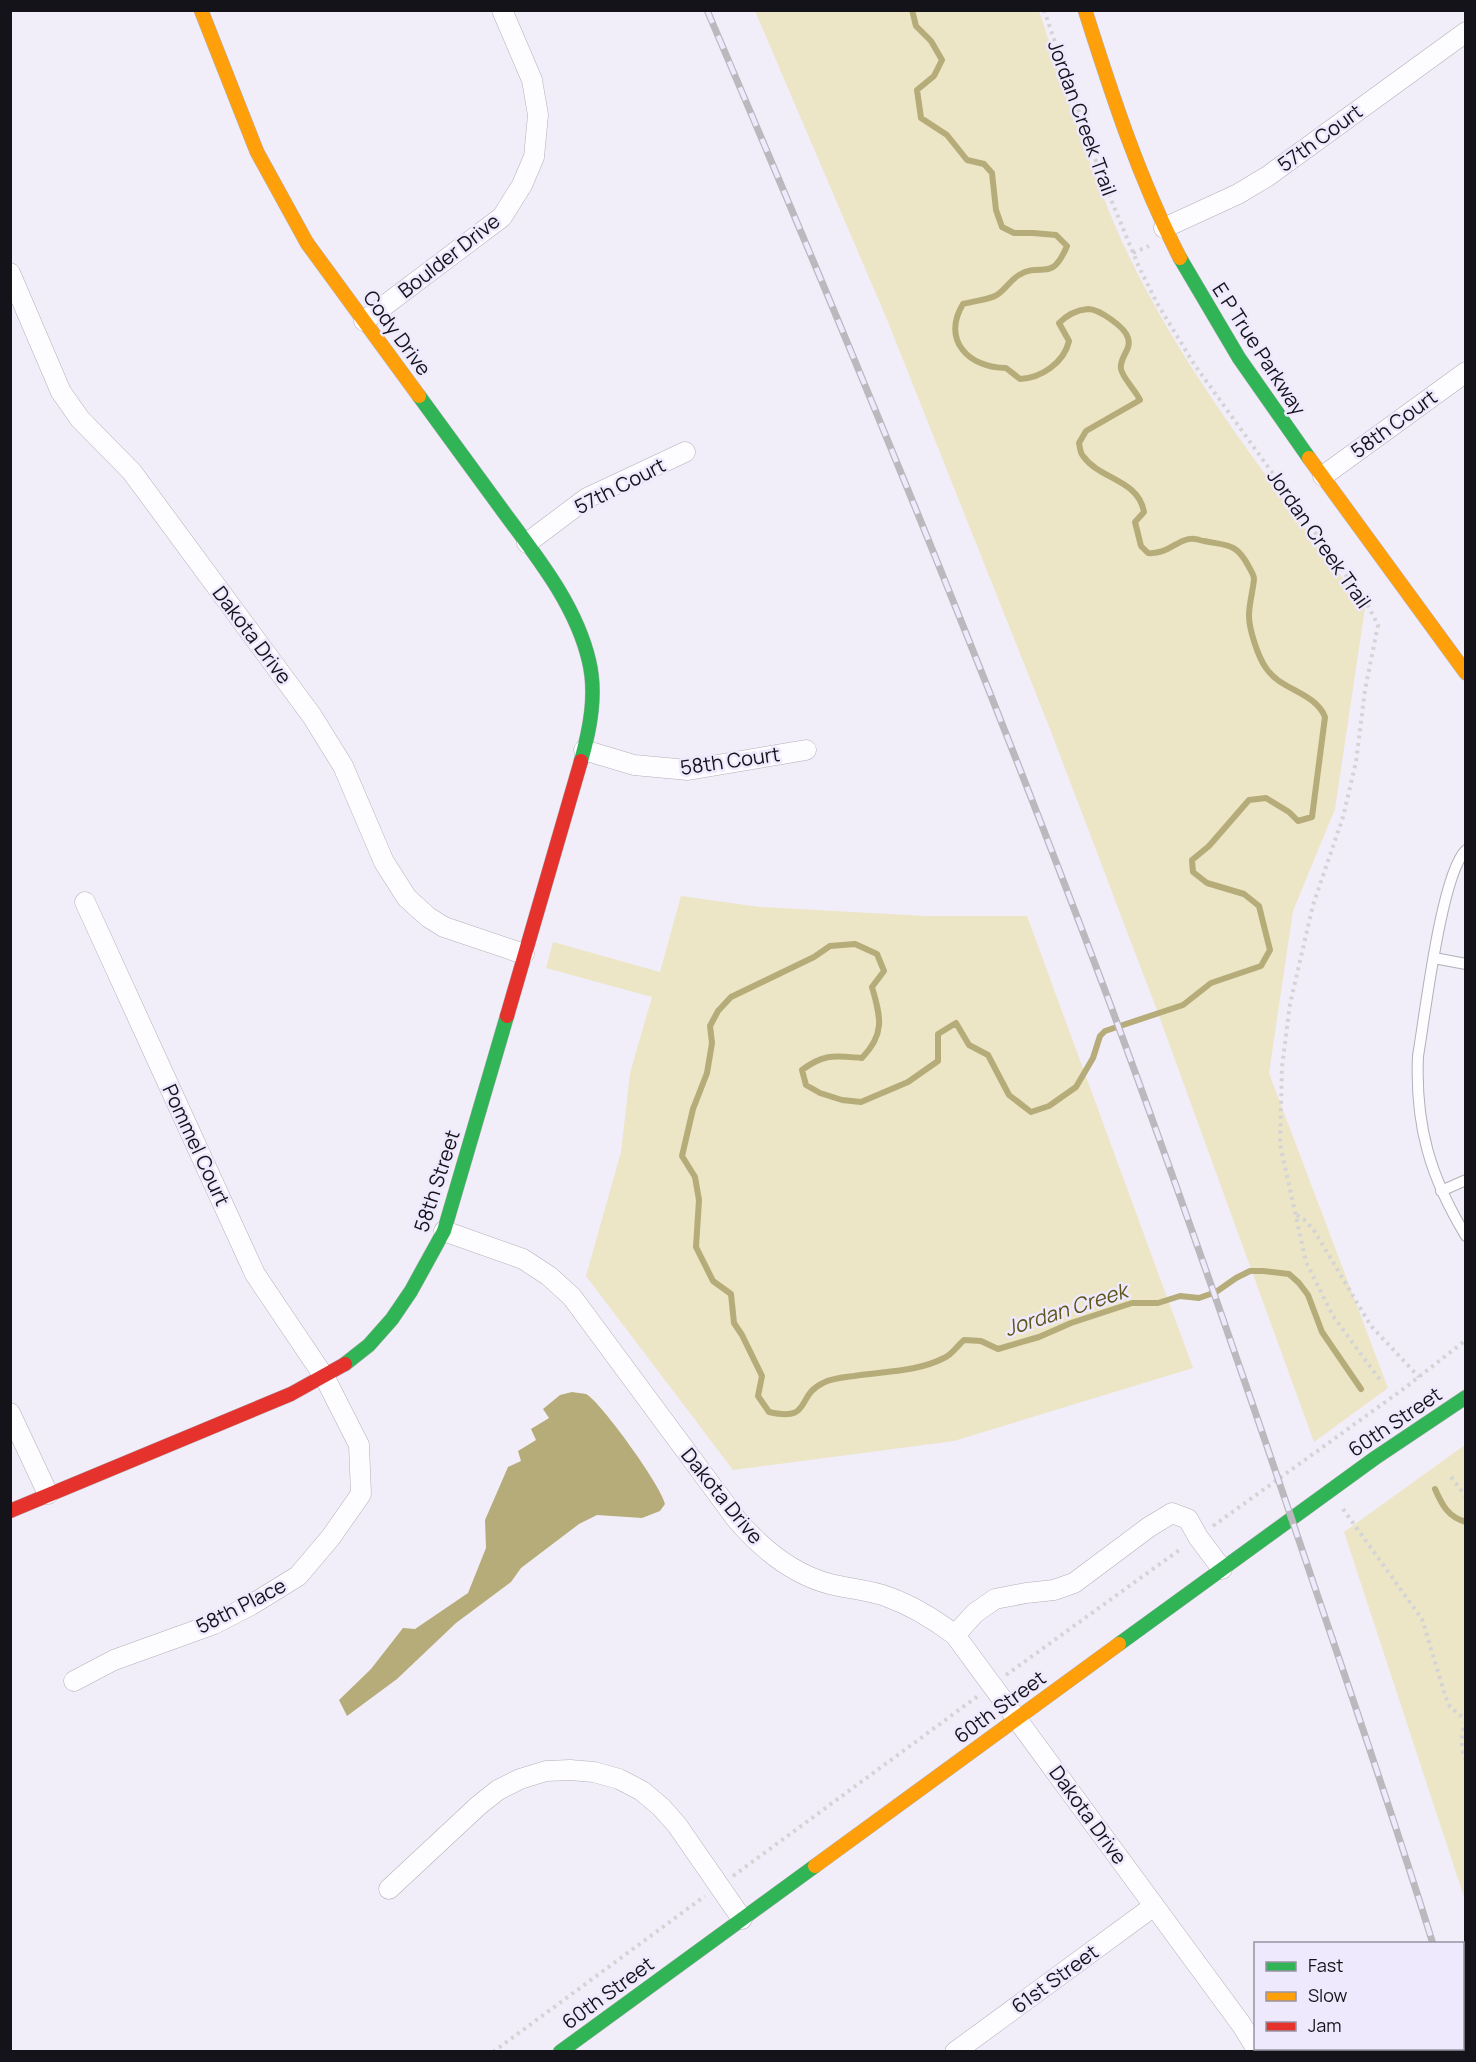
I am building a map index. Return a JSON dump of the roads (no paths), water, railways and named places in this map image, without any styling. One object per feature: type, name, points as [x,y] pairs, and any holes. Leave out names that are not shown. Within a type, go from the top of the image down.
[{"type":"main road","name":"Cody Drive","points":[[201,10],[257,152],[307,243],[527,543],[566,602],[580,631],[590,663]]},
{"type":"main road","name":"E P True Parkway","points":[[1085,10],[1114,100],[1142,176],[1164,228],[1200,297],[1235,355],[1466,673]]},
{"type":"main road","name":"58th Street","points":[[10,1511],[325,1378],[352,1360],[371,1343],[404,1305],[444,1232],[525,954],[584,750],[593,705],[590,663]]},
{"type":"main road","name":"60th Street","points":[[560,2052],[1330,1490],[1466,1397]]},
{"type":"street","name":"Boulder Drive","points":[[364,321],[502,217],[522,185],[534,157],[538,115],[532,80],[502,10]]},
{"type":"street","name":"57th Court","points":[[1164,228],[1238,194],[1268,176],[1466,32]]},
{"type":"street","name":"Dakota Drive","points":[[10,273],[61,392],[80,419],[132,472],[312,716],[343,766],[384,862],[407,898],[428,917],[444,927],[525,954]]},
{"type":"street","name":"58th Court","points":[[1323,476],[1466,372]]},
{"type":"street","name":"57th Court","points":[[527,543],[587,498],[685,452]]},
{"type":"street","name":"58th Court","points":[[584,750],[634,765],[688,770],[806,750]]},
{"type":"street","name":"Pommel Court","points":[[85,902],[255,1274],[325,1378]]},
{"type":"street","name":"Dakota Drive","points":[[444,1232],[523,1260],[549,1276],[572,1297],[737,1520],[753,1539],[776,1558],[799,1572],[827,1583],[885,1595],[913,1606],[956,1635],[1254,2046]]},
{"type":"street","name":"58th Place","points":[[74,1681],[114,1660],[214,1624],[251,1605],[298,1576],[331,1537],[361,1494],[359,1445],[325,1378]]},
{"type":"street","points":[[10,1413],[48,1494]]},
{"type":"street","points":[[956,1635],[975,1613],[995,1599],[1054,1590],[1074,1583],[1149,1527],[1172,1513],[1188,1518],[1198,1537],[1222,1569]]},
{"type":"street","points":[[390,1889],[498,1790],[520,1779],[546,1772],[570,1770],[594,1772],[619,1779],[642,1791],[661,1807],[677,1825],[742,1919]]},
{"type":"street","name":"61st Street","points":[[955,2052],[1154,1906]]},
{"type":"lane","points":[[1466,850],[1455,866],[1442,913],[1418,1056],[1417,1100],[1424,1143],[1441,1191],[1466,1236]]},
{"type":"lane","points":[[1434,958],[1466,964]]},
{"type":"lane","points":[[1441,1191],[1466,1180]]},
{"type":"waterway","name":"Jordan Creek","points":[[912,10],[916,26],[931,41],[942,60],[934,76],[917,90],[921,118],[947,135],[967,160],[984,164],[992,173],[996,210],[1002,227],[1014,233],[1056,235],[1067,246],[1056,265],[1051,268],[1027,271],[1016,277],[995,296],[963,304],[957,317],[955,329],[957,340],[970,357],[993,367],[1006,368],[1020,379],[1036,376],[1057,362],[1069,341],[1059,323],[1076,312],[1088,309],[1105,315],[1126,334],[1129,342],[1121,369],[1140,400],[1086,431],[1079,443],[1081,453],[1090,464],[1127,486],[1140,501],[1144,512],[1135,522],[1141,546],[1148,553],[1162,551],[1183,541],[1195,539],[1230,546],[1244,559],[1254,578],[1249,622],[1254,643],[1263,663],[1272,675],[1314,702],[1325,717],[1312,817],[1298,821],[1289,812],[1266,798],[1249,800],[1209,846],[1192,860],[1193,872],[1207,883],[1244,894],[1259,906],[1270,950],[1261,966],[1211,983],[1183,1005],[1105,1031],[1100,1036],[1093,1058],[1076,1087],[1049,1106],[1031,1112],[1009,1095],[988,1055],[969,1045],[956,1023],[938,1034],[938,1061],[908,1082],[861,1102],[842,1100],[820,1093],[806,1085],[802,1070],[824,1058],[862,1058],[878,1033],[879,1017],[872,987],[884,971],[877,954],[855,944],[830,946],[814,957],[731,997],[718,1011],[710,1026],[712,1043],[707,1073],[693,1109],[682,1156],[695,1177],[699,1200],[696,1247],[713,1281],[731,1294],[734,1323],[762,1376],[758,1396],[769,1412],[792,1414],[798,1411],[814,1388],[830,1380],[912,1369],[934,1363],[950,1355],[964,1340],[981,1341],[998,1349],[1039,1337],[1071,1323],[1132,1303],[1158,1303],[1180,1296],[1199,1298],[1216,1292],[1250,1271],[1289,1274],[1299,1283],[1308,1295],[1322,1332],[1361,1389]]},
{"type":"waterway","name":"Jordan Creek","points":[[1435,1489],[1446,1510],[1466,1522]]},
{"type":"railway","points":[[707,10],[914,504],[1062,876],[1109,1001],[1263,1434],[1374,1761],[1432,1942]]},
{"type":"railway","points":[[1464,2042],[1466,2047]]}]
